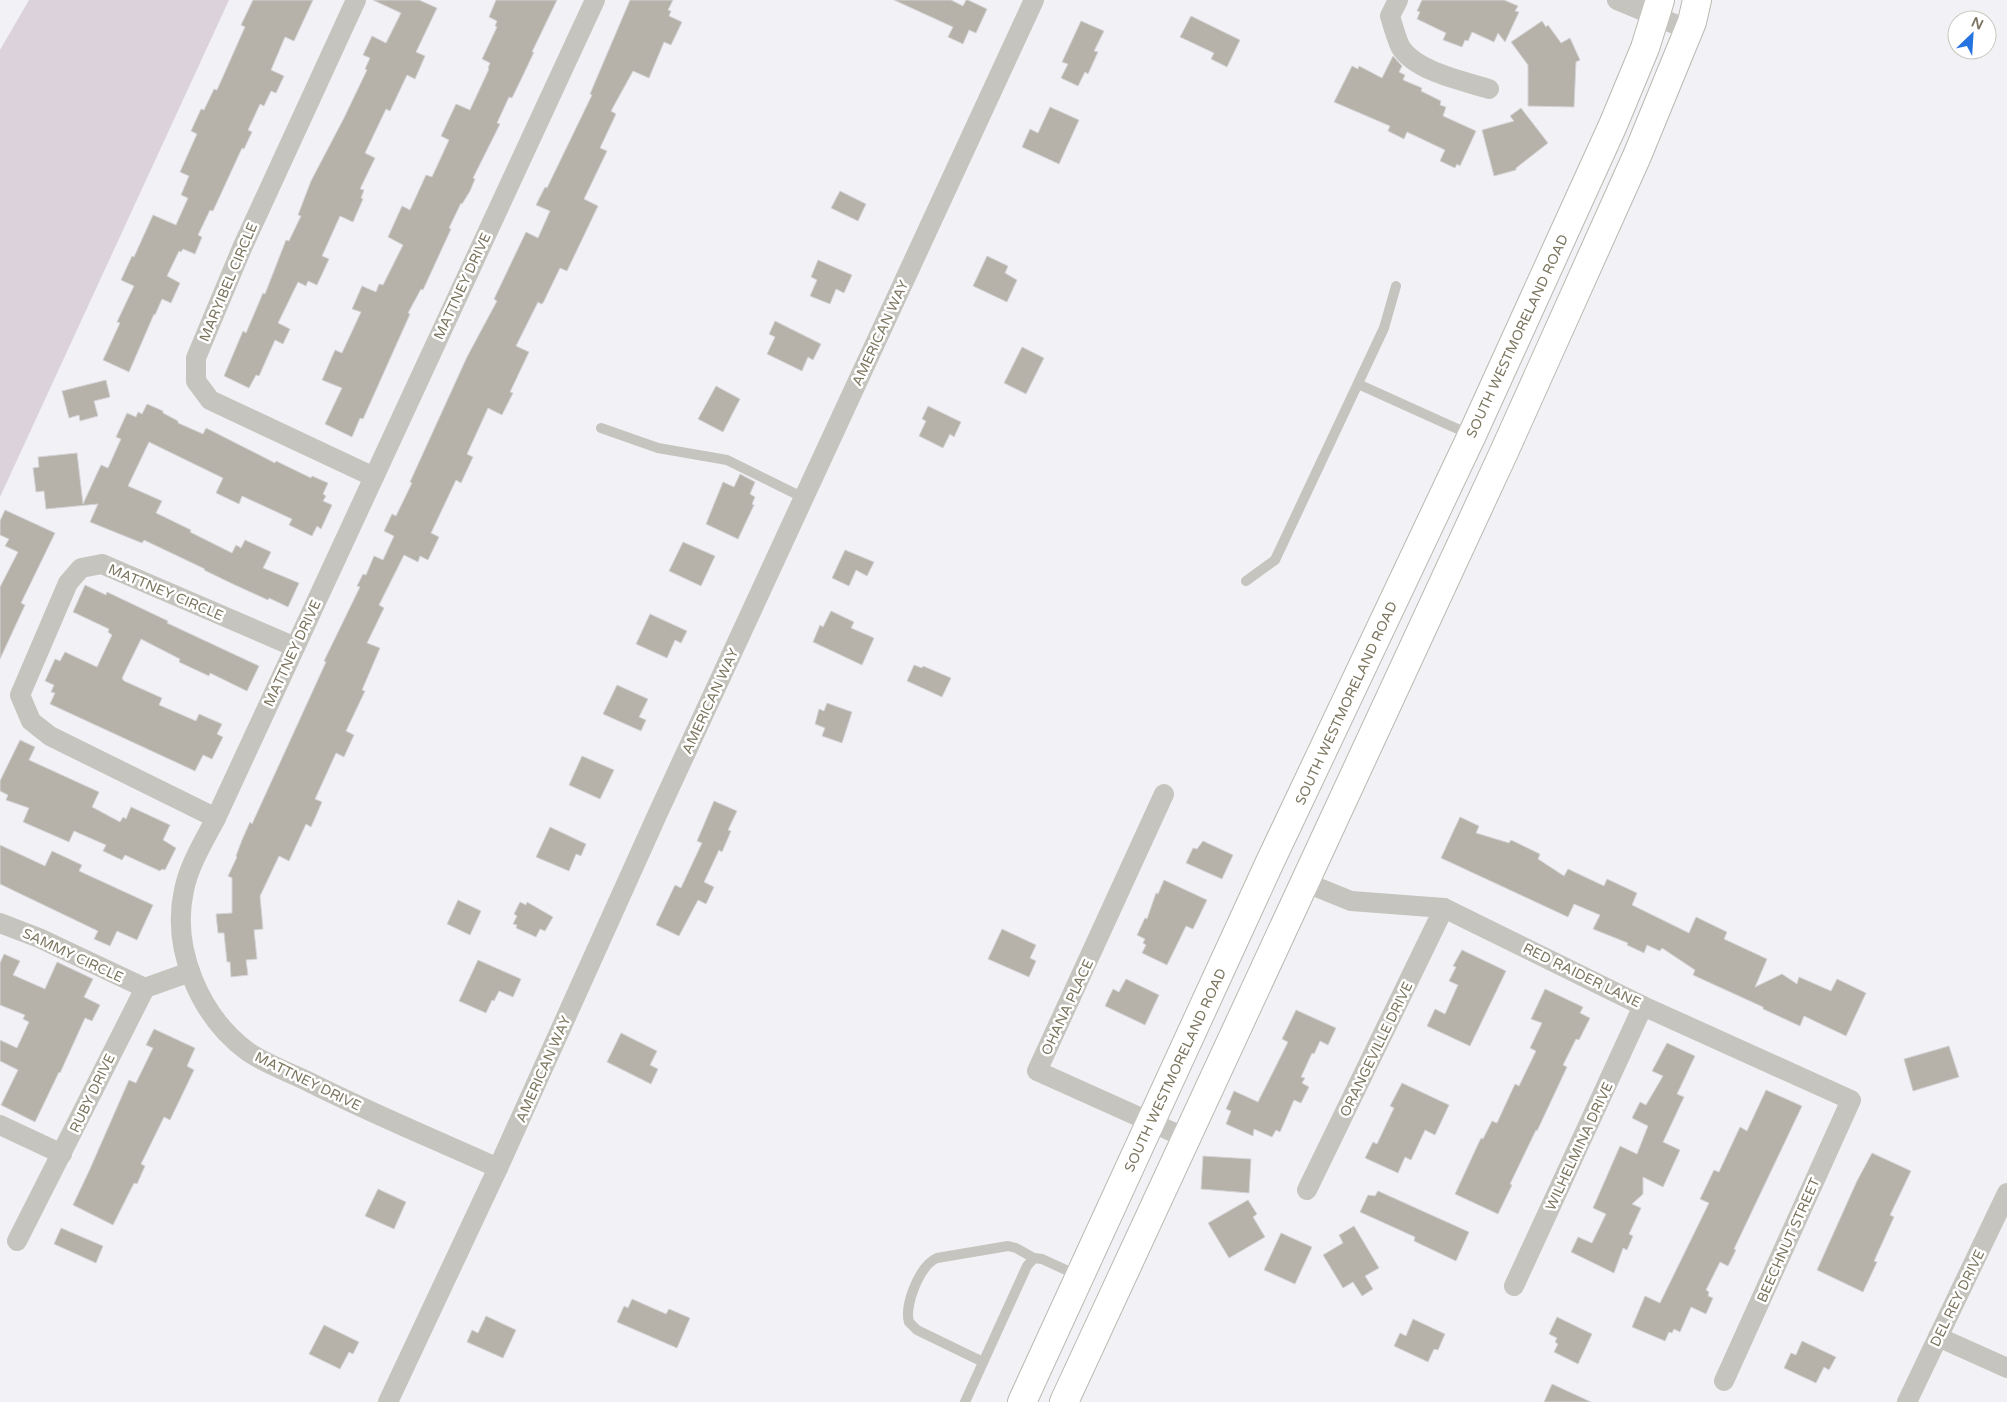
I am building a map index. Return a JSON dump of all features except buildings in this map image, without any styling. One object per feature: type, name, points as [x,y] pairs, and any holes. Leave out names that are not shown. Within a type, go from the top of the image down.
[{"type":"main road","points":[[1064,1402],[1504,452],[1637,156],[1689,30],[1697,0]]},
{"type":"main road","name":"SOUTH WESTMORELAND ROAD","points":[[1022,1402],[1269,864],[1472,435],[1613,125],[1645,48],[1658,7]]},
{"type":"main road","points":[[1472,435],[1504,452]]},
{"type":"main road","points":[[1269,864],[1304,882]]},
{"type":"main road","points":[[1076,1285],[1106,1310]]},
{"type":"street","name":"MARYIBEL CIRCLE","points":[[356,0],[242,248],[199,350],[196,358],[196,381],[210,400],[374,477]]},
{"type":"street","name":"MATTNEY DRIVE","points":[[498,1168],[321,1088],[248,1052],[223,1027],[203,1000],[190,972],[181,926],[184,890],[193,864],[595,0]]},
{"type":"street","name":"AMERICAN WAY","points":[[388,1402],[498,1168],[662,804],[1034,0]]},
{"type":"street","points":[[1398,0],[1390,16],[1401,46],[1413,60],[1439,74],[1489,89]]},
{"type":"street","points":[[1617,0],[1658,7],[1689,30]]},
{"type":"street","name":"MATTNEY CIRCLE","points":[[216,818],[50,736],[31,721],[20,695],[68,583],[82,568],[102,564],[295,647]]},
{"type":"street","name":"OHANA PLACE","points":[[1164,794],[1037,1071],[1186,1138]]},
{"type":"street","name":"RED RAIDER LANE","points":[[1304,882],[1351,901],[1444,908],[1643,1006],[1851,1100]]},
{"type":"street","name":"ORANGEVILLE DRIVE","points":[[1307,1190],[1444,908]]},
{"type":"street","name":"SAMMY CIRCLE","points":[[0,922],[39,938],[145,988]]},
{"type":"street","points":[[145,988],[190,972]]},
{"type":"street","name":"RUBY DRIVE","points":[[17,1242],[145,988]]},
{"type":"street","name":"WILHELMINA DRIVE","points":[[1514,1286],[1643,1006]]},
{"type":"street","name":"BEECHNUT STREET","points":[[1724,1381],[1851,1100]]},
{"type":"street","points":[[0,1125],[62,1154]]},
{"type":"street","name":"DEL REY DRIVE","points":[[1907,1402],[2007,1193]]},
{"type":"street","points":[[1938,1337],[2007,1368]]},
{"type":"lane","points":[[1246,581],[1275,560],[1384,328],[1396,286]]},
{"type":"lane","points":[[1358,384],[1472,435]]},
{"type":"lane","points":[[601,428],[658,448],[727,460],[804,498]]},
{"type":"lane","points":[[983,1362],[917,1330],[909,1322],[908,1305],[923,1271],[931,1261],[937,1258],[1001,1246],[1016,1248],[1034,1258],[1042,1259],[1076,1285]]},
{"type":"lane","points":[[965,1402],[1026,1266],[1034,1258]]},
{"type":"shaded area","points":[[29,0],[229,0],[0,497],[0,50]]}]
